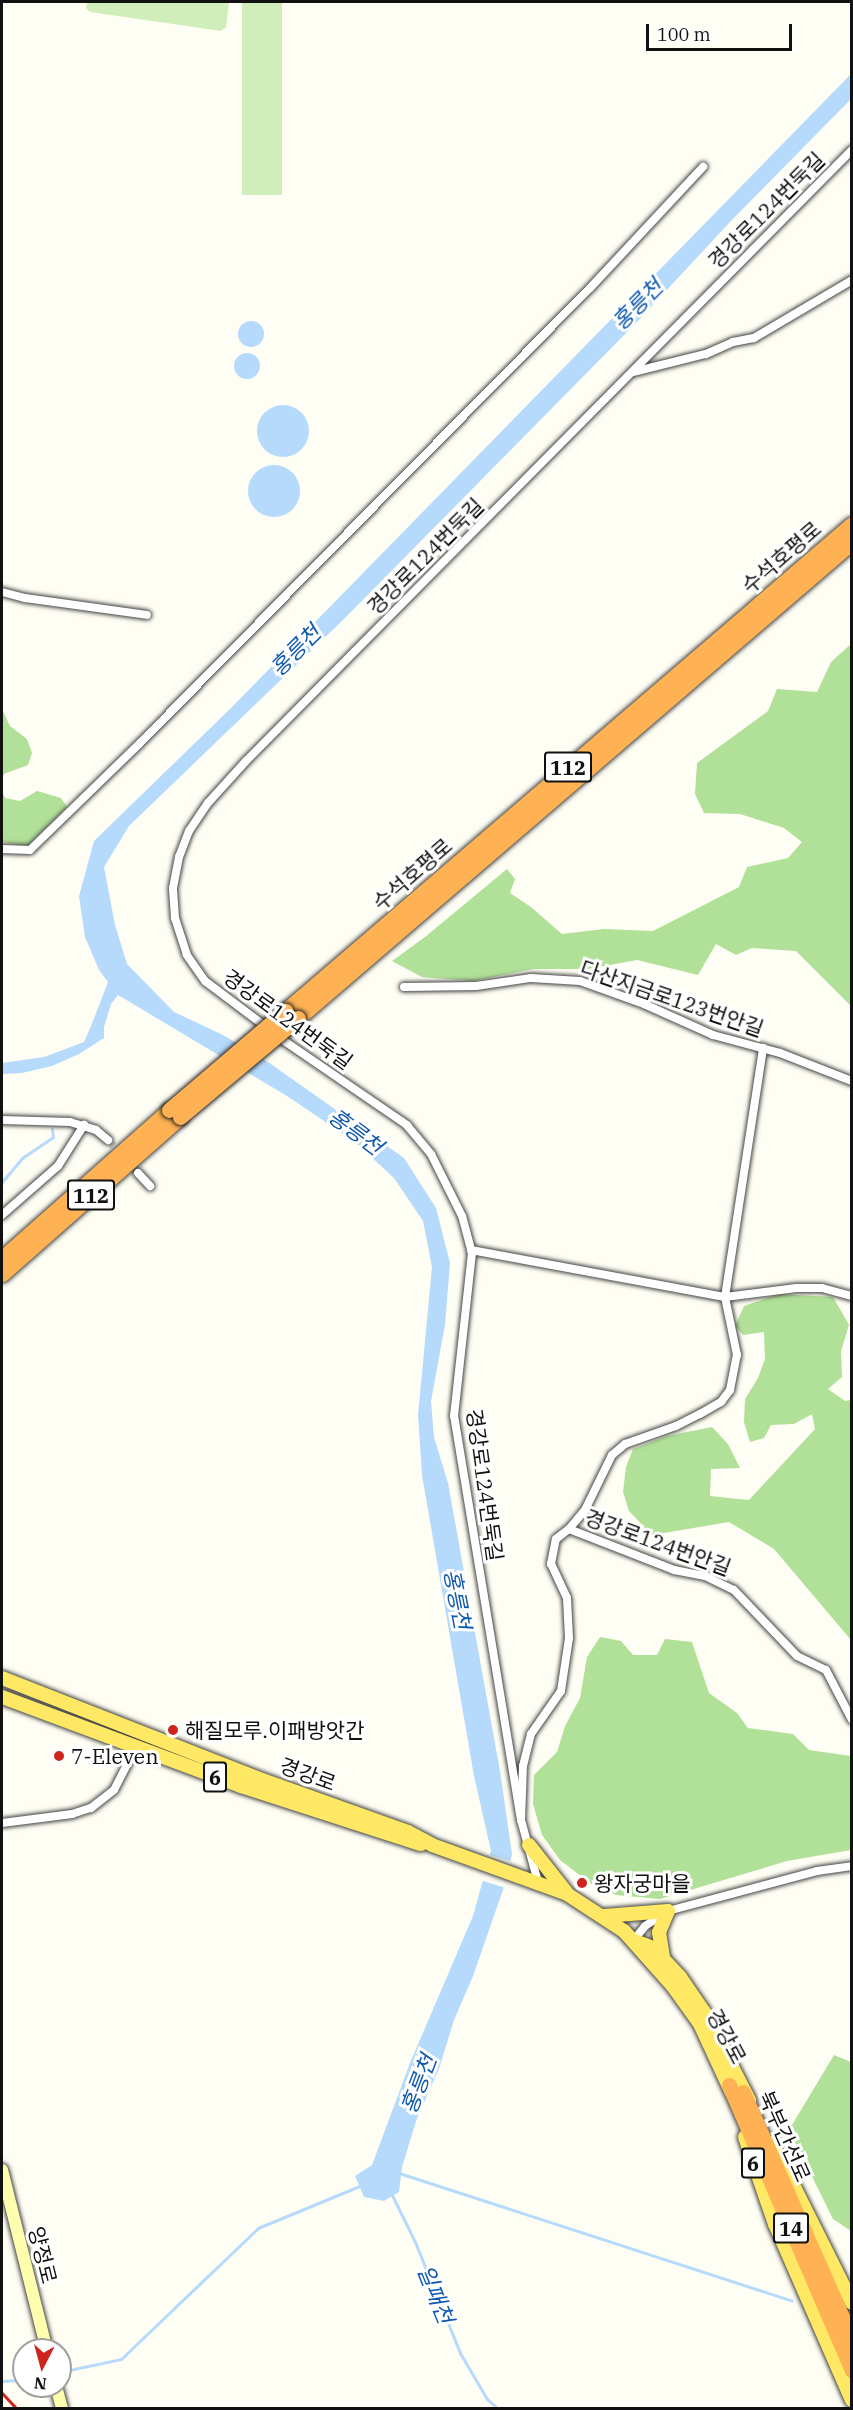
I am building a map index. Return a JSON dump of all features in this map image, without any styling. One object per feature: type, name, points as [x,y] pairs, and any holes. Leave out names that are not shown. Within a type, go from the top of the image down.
[{"type":"highway","name":"수석호평로","points":[[292,1014],[852,524]]},
{"type":"highway","name":"수석호평로","points":[[2,1258],[852,542]]},
{"type":"highway","name":"수석호평로","points":[[2,1274],[175,1114]]},
{"type":"highway","name":"북부간선로","points":[[734,2083],[852,2339]]},
{"type":"highway","name":"북부간선로","points":[[734,2083],[852,2371]]},
{"type":"main road","name":"경강로","points":[[2,1678],[141,1733],[408,1832],[432,1845],[538,1882],[567,1894],[604,1916],[633,1941],[672,1985],[700,2024],[786,2168],[852,2303]]},
{"type":"main road","name":"경강로","points":[[2,1697],[136,1748],[412,1844],[432,1845]]},
{"type":"main road","points":[[529,1845],[567,1894]]},
{"type":"main road","points":[[604,1916],[668,1911],[659,1932],[663,1957]]},
{"type":"main road","name":"경강로","points":[[633,1941],[652,1948],[663,1957],[704,2012],[734,2083],[775,2224],[852,2400]]},
{"type":"main road","name":"양정로","points":[[2,2170],[44,2338]]},
{"type":"street","name":"경강로124번둑길","points":[[521,1820],[454,1416],[471,1250],[462,1216],[436,1165],[407,1125],[286,1042],[205,981],[187,955],[175,918],[175,878],[189,831],[208,803],[852,150]]},
{"type":"street","points":[[2,849],[30,850],[140,743],[581,296],[703,167]]},
{"type":"street","points":[[631,372],[706,354],[733,342],[754,338],[852,280]]},
{"type":"street","points":[[2,592],[25,598],[147,615]]},
{"type":"street","name":"다산지금로123번안길","points":[[404,987],[476,986],[531,978],[580,981],[644,1004],[713,1035],[763,1048],[852,1081]]},
{"type":"street","points":[[538,1882],[521,1820],[523,1766],[531,1734],[561,1691],[568,1638],[567,1598],[551,1564],[556,1539],[569,1529],[595,1494],[612,1455],[625,1444],[676,1426],[700,1414],[721,1402],[730,1390],[737,1355],[725,1297],[763,1048]]},
{"type":"street","points":[[2,1120],[70,1122],[96,1130],[108,1140]]},
{"type":"street","points":[[2,1215],[58,1166],[84,1125]]},
{"type":"street","points":[[138,1173],[150,1186]]},
{"type":"street","points":[[471,1250],[725,1297],[764,1290],[804,1288],[822,1288],[852,1296]]},
{"type":"street","name":"경강로124번안길","points":[[569,1529],[674,1570],[705,1576],[734,1590],[797,1656],[826,1670],[852,1720]]},
{"type":"street","points":[[2,1823],[72,1814],[91,1808],[114,1790],[136,1748],[141,1733]]},
{"type":"street","points":[[633,1941],[645,1926],[668,1911],[817,1871],[852,1866]]},
{"type":"green space","points":[[87,2],[229,2],[226,27],[221,31],[90,12],[86,8]]},
{"type":"green space","points":[[242,2],[282,2],[282,195],[242,195]]},
{"type":"green space","points":[[851,644],[851,1006],[796,951],[752,948],[736,955],[716,944],[698,975],[637,960],[588,969],[534,969],[472,981],[422,977],[392,961],[425,937],[507,869],[515,879],[510,893],[531,907],[562,934],[604,929],[653,931],[739,887],[747,867],[788,858],[802,842],[784,828],[740,814],[704,813],[695,794],[697,763],[768,711],[777,689],[817,692],[831,662]]},
{"type":"green space","points":[[2,709],[10,726],[27,739],[32,753],[28,765],[4,774],[2,778]]},
{"type":"green space","points":[[2,791],[5,798],[20,801],[37,791],[61,798],[67,807],[27,846],[2,842]]},
{"type":"green space","points":[[779,1294],[833,1297],[849,1325],[841,1351],[842,1377],[828,1389],[845,1401],[851,1400],[851,1640],[774,1549],[729,1522],[652,1535],[629,1511],[623,1492],[626,1467],[633,1449],[667,1436],[712,1427],[728,1444],[740,1468],[711,1469],[710,1496],[749,1500],[815,1429],[812,1414],[794,1424],[771,1425],[764,1438],[750,1442],[744,1422],[745,1399],[758,1378],[765,1359],[764,1332],[743,1335],[735,1326],[744,1306]]},
{"type":"green space","points":[[600,1637],[621,1641],[633,1655],[657,1655],[665,1639],[692,1642],[709,1693],[737,1713],[748,1728],[793,1734],[809,1750],[851,1756],[851,1850],[787,1861],[660,1899],[616,1895],[590,1883],[560,1860],[542,1835],[533,1804],[534,1775],[557,1752],[565,1726],[580,1698],[587,1657]]},
{"type":"green space","points":[[834,2055],[851,2062],[851,2231],[833,2219],[789,2130]]},
{"type":"water","name":"홍릉천","points":[[851,74],[851,99],[730,222],[637,322],[345,618],[129,826],[104,867],[115,925],[127,964],[174,1012],[223,1035],[268,1062],[404,1158],[436,1208],[450,1263],[445,1325],[431,1401],[434,1437],[448,1483],[500,1771],[512,1854],[504,1887],[473,1976],[454,2020],[439,2069],[417,2118],[402,2167],[399,2192],[384,2201],[364,2197],[355,2176],[372,2165],[410,2063],[473,1916],[491,1851],[474,1776],[422,1475],[418,1415],[432,1267],[423,1221],[394,1178],[355,1142],[287,1096],[118,995],[111,1004],[104,1027],[104,1038],[79,1054],[52,1066],[22,1073],[2,1074],[2,1063],[44,1057],[84,1042],[91,1026],[108,982],[99,970],[85,937],[79,896],[94,841],[231,708]]},
{"type":"water","points":[[251,321],[260,325],[264,334],[260,343],[251,347],[242,343],[238,334],[242,325]]},
{"type":"water","points":[[247,353],[256,357],[260,366],[256,375],[247,379],[238,375],[234,366],[238,357]]},
{"type":"water","points":[[283,405],[297,409],[305,417],[309,431],[305,445],[297,453],[283,457],[269,453],[261,445],[257,431],[261,417],[269,409]]},
{"type":"water","points":[[274,465],[288,469],[296,477],[300,491],[296,505],[288,513],[274,517],[260,513],[252,505],[248,491],[252,477],[260,469]]},
{"type":"pier","points":[[487,1854],[513,1862],[505,1888],[479,1880]]},
{"type":"waterway","points":[[2,1182],[22,1158],[53,1137],[52,1129]]},
{"type":"waterway","points":[[399,2173],[792,2301]]},
{"type":"waterway","name":"홍릉천","points":[[72,2369],[121,2359],[258,2228],[362,2185]]},
{"type":"waterway","name":"일패천","points":[[391,2193],[415,2242],[460,2353],[487,2399],[497,2408]]},
{"type":"waterway","name":"홍릉천","points":[[2,2381],[12,2381]]},
{"type":"tunnel","points":[[108,1140],[138,1173]]},
{"type":"railway","points":[[2,2393],[16,2408]]},
{"type":"place","name":"해질모루.이패방앗간","points":[[173,1730]]},
{"type":"place","name":"7-Eleven","points":[[59,1756]]},
{"type":"place","name":"왕자궁마을","points":[[582,1883]]}]
